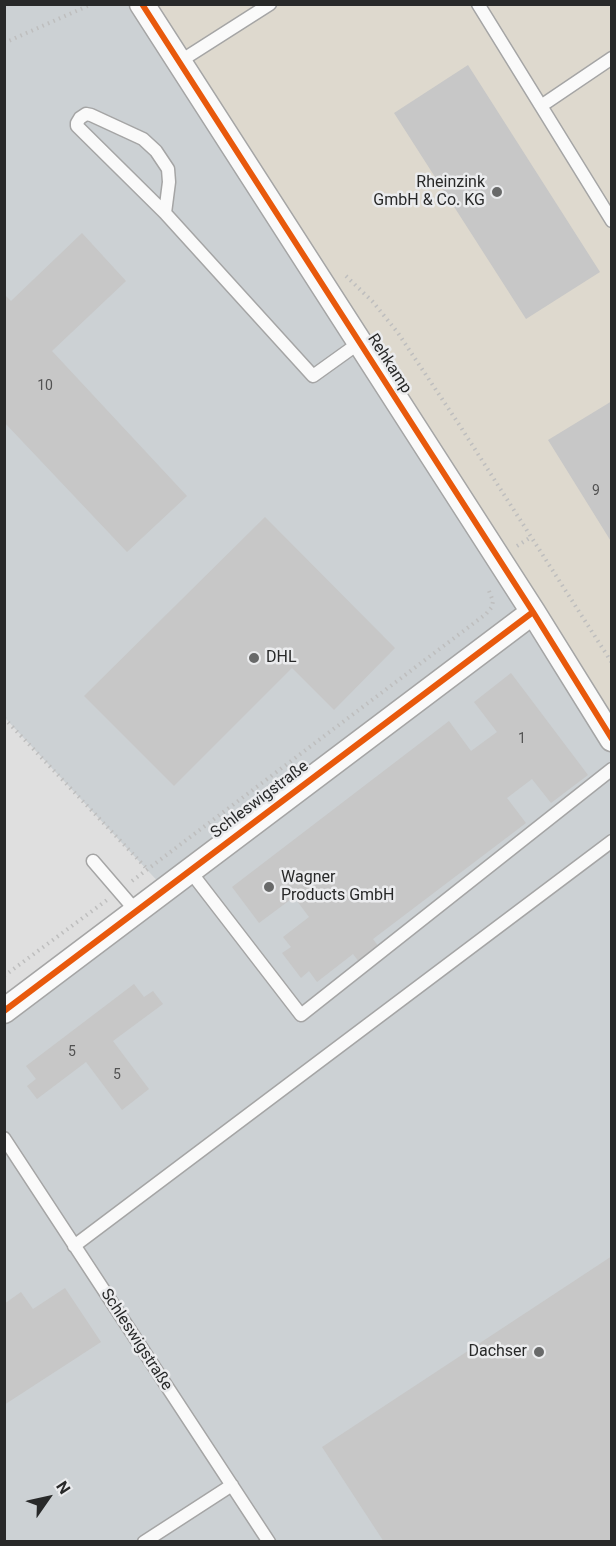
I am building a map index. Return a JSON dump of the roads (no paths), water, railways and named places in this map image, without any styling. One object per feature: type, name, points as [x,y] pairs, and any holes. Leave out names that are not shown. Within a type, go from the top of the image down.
[{"type":"street","name":"Rehkamp","points":[[142,4],[533,612],[612,739]]},
{"type":"street","name":"Schleswigstraße","points":[[4,1011],[533,612]]},
{"type":"lane","points":[[179,62],[270,4]]},
{"type":"lane","points":[[478,4],[541,106],[607,203],[612,221]]},
{"type":"lane","points":[[541,106],[612,58]]},
{"type":"lane","points":[[165,213],[169,182],[168,170],[156,151],[143,139],[91,115],[86,114],[80,118],[77,126],[165,213],[313,376],[359,343]]},
{"type":"lane","points":[[190,871],[301,1015],[612,769]]},
{"type":"lane","points":[[74,1246],[612,842]]},
{"type":"lane","points":[[93,861],[136,911]]},
{"type":"lane","name":"Schleswigstraße","points":[[4,1138],[269,1542]]},
{"type":"lane","points":[[144,1542],[232,1485]]},
{"type":"place","name":"Rheinzink GmbH & Co. KG","points":[[497,192]]},
{"type":"place","name":"DHL","points":[[254,658]]},
{"type":"place","name":"Wagner Products GmbH","points":[[269,887]]},
{"type":"place","name":"Dachser","points":[[539,1352]]}]
